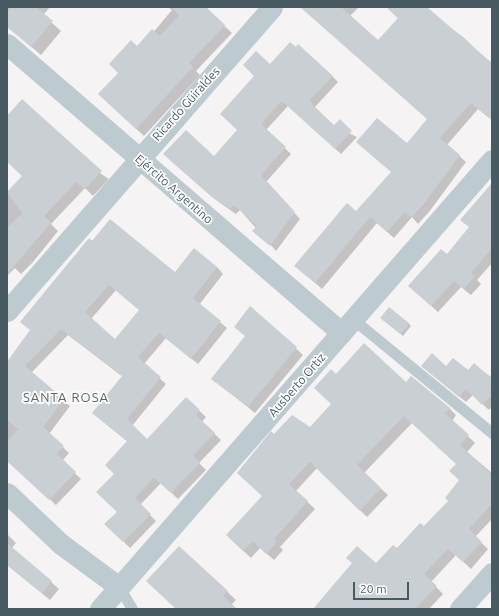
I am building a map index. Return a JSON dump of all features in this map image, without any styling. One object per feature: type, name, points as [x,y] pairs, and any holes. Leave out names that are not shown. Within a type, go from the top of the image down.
[{"type":"street","name":"Ricardo Güiraldes","points":[[7,311],[138,158],[272,7]]},
{"type":"street","name":"Ejército Argentino","points":[[7,44],[138,158],[348,327]]},
{"type":"street","name":"Ausberto Ortiz","points":[[100,609],[348,327],[492,160]]},
{"type":"street","points":[[7,493],[61,544],[119,587]]},
{"type":"street","points":[[460,609],[492,573]]},
{"type":"lane","points":[[348,327],[492,433]]},
{"type":"lane","points":[[119,587],[132,609]]},
{"type":"building","points":[[12,7],[36,7],[53,21],[31,47],[7,27],[7,12]]},
{"type":"building","points":[[171,7],[206,7],[225,25],[189,63],[193,67],[136,129],[98,94],[118,73],[109,64],[131,40],[137,46],[152,29],[160,36],[179,15]]},
{"type":"building","points":[[300,7],[341,7],[378,40],[398,18],[386,7],[427,7],[492,63],[492,120],[471,103],[440,138],[460,155],[423,205],[411,218],[405,212],[387,232],[370,217],[315,283],[294,266],[347,203],[356,211],[391,172],[356,142],[377,118],[407,143],[427,119]]},
{"type":"building","points":[[290,42],[296,47],[298,44],[333,76],[310,100],[313,106],[334,125],[340,119],[352,131],[335,149],[282,101],[261,124],[286,147],[261,175],[295,212],[270,246],[252,231],[257,226],[234,205],[230,209],[213,198],[163,154],[186,130],[214,156],[237,130],[220,114],[254,76],[243,65],[256,51],[270,64]]},
{"type":"building","points":[[22,99],[102,171],[85,189],[76,182],[44,216],[51,223],[7,274],[7,228],[22,213],[7,192],[22,176],[7,162],[7,116]]},
{"type":"building","points":[[492,183],[492,248],[471,273],[475,276],[464,289],[454,281],[431,306],[408,286],[441,249],[447,254],[469,227],[460,220]]},
{"type":"building","points":[[110,219],[175,272],[194,248],[217,267],[193,298],[221,321],[191,359],[159,333],[138,357],[161,377],[127,419],[147,439],[186,397],[200,410],[196,415],[215,433],[193,456],[200,463],[171,493],[154,478],[135,498],[151,514],[123,542],[104,524],[117,512],[96,492],[114,474],[105,465],[127,441],[92,413],[122,376],[61,329],[25,366],[64,399],[43,427],[64,446],[57,454],[76,472],[49,500],[7,461],[7,441],[18,429],[7,420],[7,362],[30,330],[20,322],[89,238],[92,241]],"holes":[[[109,285],[139,310],[115,339],[85,312]]]},
{"type":"building","points":[[250,306],[297,347],[248,407],[211,379],[245,336],[234,327]]},
{"type":"building","points":[[389,307],[409,323],[400,334],[380,318]]},
{"type":"building","points":[[364,343],[406,382],[411,376],[450,408],[445,413],[469,435],[460,445],[492,475],[492,504],[469,529],[482,542],[463,562],[448,549],[424,574],[437,586],[415,609],[313,609],[352,563],[346,558],[357,546],[376,563],[393,545],[397,548],[420,523],[424,526],[448,501],[445,498],[459,480],[449,471],[456,464],[404,416],[357,465],[381,488],[360,511],[310,462],[289,484],[308,501],[274,539],[277,542],[266,554],[253,541],[243,551],[226,535],[262,496],[237,473],[271,431],[274,434],[292,415],[310,427],[331,404],[314,388],[331,369],[336,374]]},
{"type":"building","points":[[432,353],[446,366],[453,358],[468,370],[474,363],[492,379],[492,395],[482,405],[466,389],[459,397],[421,366]]},
{"type":"building","points":[[7,543],[52,581],[42,593],[7,565]]},
{"type":"building","points":[[179,546],[228,591],[223,596],[237,609],[176,609],[146,581]]},
{"type":"district","name":"SANTA ROSA","points":[[66,397]]}]
